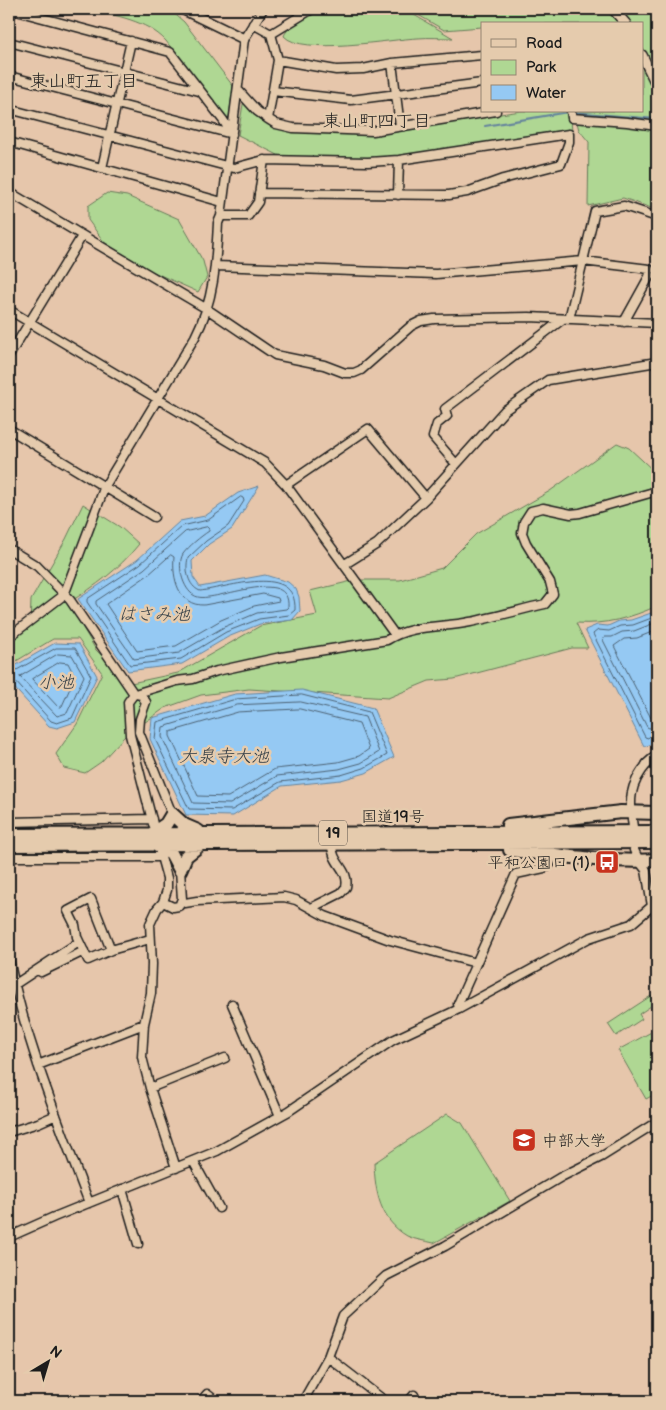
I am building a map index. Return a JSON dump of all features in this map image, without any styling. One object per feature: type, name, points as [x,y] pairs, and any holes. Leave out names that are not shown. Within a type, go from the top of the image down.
[{"type":"highway","points":[[657,813],[621,812],[491,827],[479,838],[488,848],[553,856],[636,856],[657,860]]},
{"type":"highway","points":[[172,814],[202,839],[186,856],[180,870],[171,853],[155,839],[172,814]]},
{"type":"highway","name":"国道19号","points":[[202,839],[332,843],[657,832]]},
{"type":"highway","name":"国道19号","points":[[11,840],[479,838],[657,842]]},
{"type":"street","points":[[9,21],[11,9],[170,52],[232,134]]},
{"type":"street","points":[[182,9],[244,40]]},
{"type":"street","points":[[9,637],[64,595],[105,486],[195,336],[207,309],[216,266],[218,223],[221,216],[228,167],[244,40],[262,9]]},
{"type":"street","points":[[271,34],[312,9]]},
{"type":"street","points":[[613,9],[624,22]]},
{"type":"street","points":[[253,24],[271,34],[278,60],[268,119]]},
{"type":"street","points":[[102,168],[131,41]]},
{"type":"street","points":[[9,42],[199,91]]},
{"type":"street","points":[[278,60],[336,70],[363,69],[392,63],[481,55]]},
{"type":"street","points":[[644,59],[657,86]]},
{"type":"street","points":[[392,63],[400,126]]},
{"type":"street","points":[[9,76],[232,134]]},
{"type":"street","points":[[273,91],[351,100],[481,84]]},
{"type":"street","points":[[238,90],[257,111],[268,119],[276,124],[292,128],[373,130],[490,112]]},
{"type":"street","points":[[9,109],[234,168],[264,160],[368,162],[399,160],[570,134],[561,164],[503,179],[467,192],[449,195],[259,192]]},
{"type":"street","points":[[571,112],[572,118],[657,126]]},
{"type":"street","points":[[9,142],[222,202]]},
{"type":"street","points":[[221,216],[248,216],[258,202],[264,160]]},
{"type":"street","points":[[398,195],[399,160]]},
{"type":"street","points":[[9,192],[207,309],[275,355],[329,367],[345,373],[354,373],[361,370],[411,326],[420,321],[480,318],[657,323]]},
{"type":"street","points":[[456,464],[433,437],[437,424],[447,416],[444,409],[566,319],[595,211],[624,206],[657,217]]},
{"type":"street","points":[[9,356],[82,236]]},
{"type":"street","points":[[216,266],[436,274],[583,260],[649,269],[650,275],[624,322]]},
{"type":"street","points":[[9,310],[265,463],[286,485],[396,635]]},
{"type":"street","points":[[345,564],[378,544],[426,498],[505,410],[548,380],[657,362]]},
{"type":"street","points":[[9,429],[154,517]]},
{"type":"street","points":[[286,485],[368,429],[426,498]]},
{"type":"street","points":[[176,1168],[142,1057],[144,1024],[151,993],[150,924],[157,909],[163,902],[167,890],[167,878],[155,839],[130,735],[128,702],[136,694],[218,671],[281,657],[387,640],[396,635],[425,627],[468,623],[544,604],[553,594],[550,582],[522,533],[524,522],[531,511],[543,508],[571,514],[580,513],[657,491]]},
{"type":"street","points":[[9,549],[36,566],[70,600],[136,694],[144,698],[146,702],[140,719],[139,732],[172,814]]},
{"type":"street","points":[[633,827],[631,789],[637,775],[657,755]]},
{"type":"street","points":[[11,840],[155,839]]},
{"type":"street","points":[[311,908],[341,893],[346,888],[347,876],[333,856],[332,843]]},
{"type":"street","points":[[459,1009],[458,1004],[516,874],[544,868],[550,864],[553,856]]},
{"type":"street","points":[[9,1237],[217,1151],[280,1116],[394,1040],[459,1009],[588,938],[631,924],[655,906],[646,870],[636,856]]},
{"type":"street","points":[[163,902],[179,906],[181,902],[180,870]]},
{"type":"street","points":[[181,902],[284,897],[296,900],[325,916],[390,940],[476,964]]},
{"type":"street","points":[[111,950],[91,899],[68,911],[75,925],[79,942],[88,960],[111,950],[150,939]]},
{"type":"street","points":[[14,985],[79,942]]},
{"type":"street","points":[[14,985],[84,951]]},
{"type":"street","points":[[9,959],[14,985],[38,1065],[88,1203]]},
{"type":"street","points":[[232,1004],[280,1116]]},
{"type":"street","points":[[38,1065],[144,1024]]},
{"type":"street","points":[[150,1088],[225,1058]]},
{"type":"street","points":[[9,1132],[56,1115]]},
{"type":"street","points":[[314,1401],[305,1398],[328,1357],[343,1316],[386,1276],[444,1246],[562,1177],[601,1157],[657,1122]]},
{"type":"street","points":[[193,1161],[219,1208]]},
{"type":"street","points":[[122,1189],[138,1244]]},
{"type":"street","points":[[328,1357],[385,1401]]},
{"type":"street","points":[[201,1401],[207,1394],[216,1401]]},
{"type":"green space","points":[[89,9],[169,9],[184,22],[233,86],[229,117],[225,119],[166,41],[158,34],[140,23]]},
{"type":"green space","points":[[320,9],[404,9],[453,38],[422,38],[327,46],[294,42],[284,36],[294,24]]},
{"type":"green space","points":[[408,9],[657,9],[657,210],[623,198],[588,206],[589,142],[579,130],[574,112],[644,112],[644,22],[481,22],[481,27],[444,30]]},
{"type":"green space","points":[[246,103],[272,125],[378,132],[514,112],[570,112],[572,131],[394,158],[370,160],[282,157],[238,135],[243,104]]},
{"type":"green space","points":[[107,193],[127,196],[179,219],[203,261],[207,277],[198,292],[140,266],[104,242],[88,220],[88,206]]},
{"type":"green space","points":[[617,443],[629,448],[657,474],[657,606],[618,620],[598,623],[576,623],[588,648],[572,648],[454,679],[429,681],[388,698],[249,689],[201,695],[165,708],[124,737],[101,762],[85,773],[64,768],[56,754],[77,724],[102,673],[78,639],[53,639],[13,663],[9,662],[9,643],[30,627],[31,600],[66,539],[83,504],[120,527],[139,544],[106,577],[68,603],[96,650],[131,683],[178,673],[260,626],[317,615],[310,591],[356,580],[400,580],[442,568],[476,534],[550,491]]},
{"type":"green space","points":[[657,992],[657,1002],[639,1014],[642,1019],[616,1036],[608,1024]]},
{"type":"green space","points":[[657,1029],[657,1093],[646,1099],[618,1050]]},
{"type":"green space","points":[[447,1114],[462,1123],[510,1201],[434,1243],[407,1236],[385,1214],[378,1195],[374,1163]]},
{"type":"water","name":"はさみ池","points":[[259,486],[232,529],[209,544],[192,561],[193,577],[200,587],[265,575],[288,582],[296,589],[299,597],[300,611],[292,620],[260,624],[228,637],[182,664],[128,671],[78,599],[137,560],[180,521],[205,516],[238,493]]},
{"type":"water","points":[[657,611],[657,736],[651,745],[644,746],[585,630],[597,625],[608,626],[619,621],[631,620]]},
{"type":"water","name":"小池","points":[[55,643],[79,644],[97,676],[75,722],[57,728],[49,726],[9,682],[9,665],[13,667]]},
{"type":"water","name":"大泉寺大池","points":[[302,690],[373,708],[394,757],[366,773],[341,780],[282,786],[233,816],[186,815],[150,739],[152,718],[235,694]]},
{"type":"waterway","points":[[485,126],[568,112]]},
{"type":"waterway","points":[[572,112],[657,119]]},
{"type":"place","name":"平和公園口 (1)","points":[[607,862]]},
{"type":"place","name":"中部大学","points":[[524,1140]]},
{"type":"district","name":"東山町五丁目","points":[[84,81]]},
{"type":"district","name":"東山町四丁目","points":[[377,121]]}]
